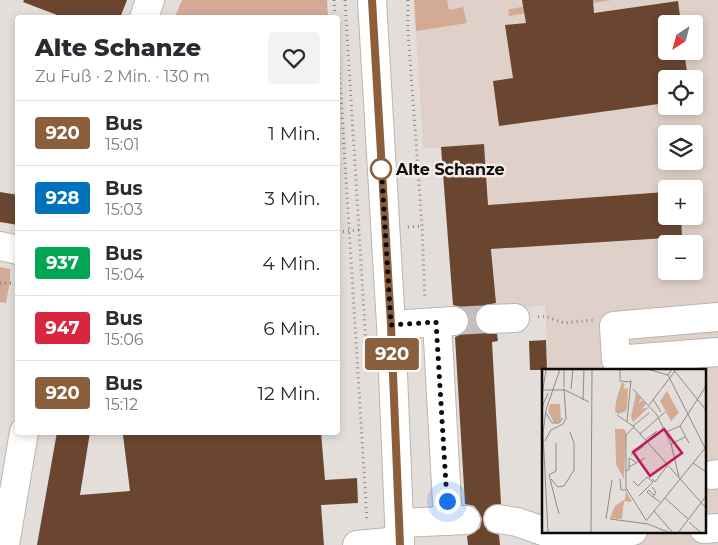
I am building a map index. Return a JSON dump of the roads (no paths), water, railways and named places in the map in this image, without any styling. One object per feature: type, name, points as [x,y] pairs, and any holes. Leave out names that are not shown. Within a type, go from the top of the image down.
[{"type":"main road","points":[[145,15],[150,0]]},
{"type":"main road","points":[[372,0],[391,325],[400,537]]},
{"type":"main road","points":[[0,246],[15,249]]},
{"type":"main road","points":[[718,317],[614,326],[616,360],[718,352]]},
{"type":"main road","points":[[363,544],[400,537],[457,520],[439,322],[391,325]]},
{"type":"main road","points":[[5,545],[7,485],[23,435]]},
{"type":"main road","points":[[498,519],[518,522],[542,530]]},
{"type":"main road","points":[[547,532],[552,534],[606,532]]},
{"type":"tunnel","points":[[454,321],[490,319]]},
{"type":"place","name":"Alte Schanze","points":[[381,169]]}]
